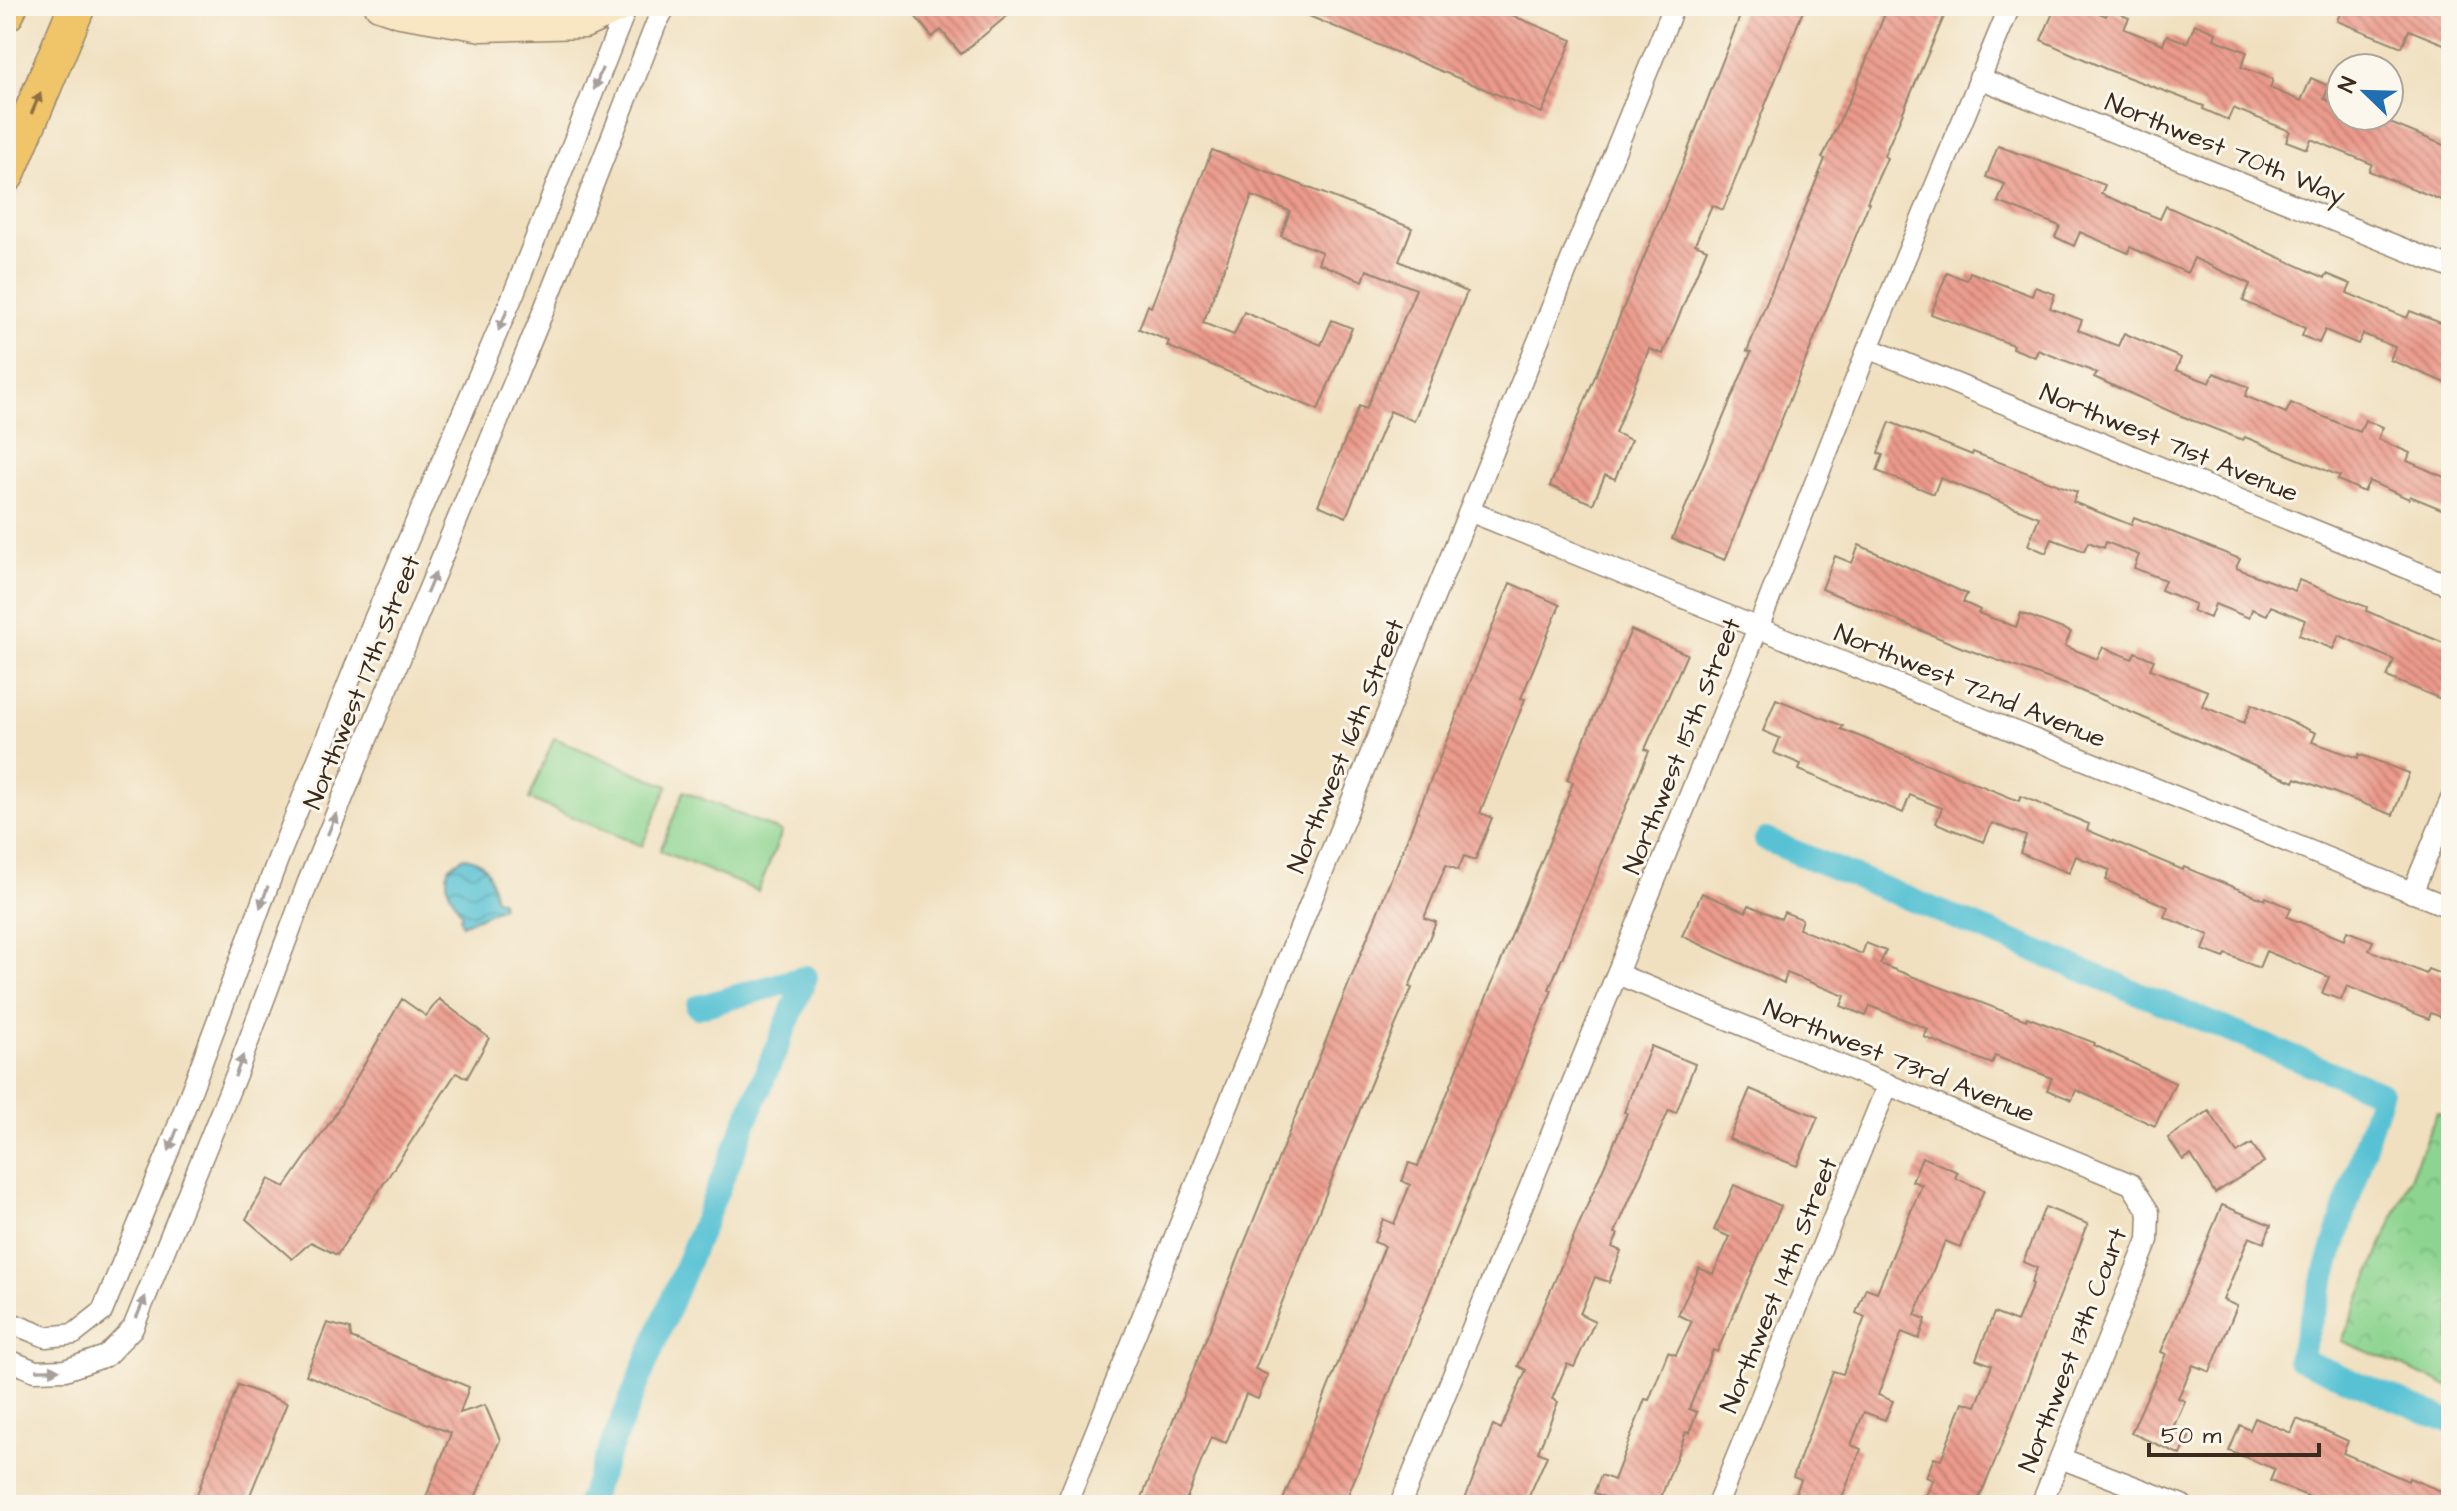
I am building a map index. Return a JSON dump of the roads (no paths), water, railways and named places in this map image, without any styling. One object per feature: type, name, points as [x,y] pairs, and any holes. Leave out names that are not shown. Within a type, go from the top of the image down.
[{"type":"highway","points":[[6,13],[9,6]]},
{"type":"highway","points":[[6,175],[77,6]]},
{"type":"street","points":[[379,6],[400,13],[482,27],[584,24],[626,6]]},
{"type":"street","name":"Northwest 17th Street","points":[[6,1321],[46,1337],[74,1334],[102,1312],[169,1150],[278,859],[373,622],[514,293],[626,6]]},
{"type":"street","name":"Northwest 17th Street","points":[[6,1359],[35,1371],[65,1370],[106,1356],[133,1328],[237,1072],[308,882],[545,307],[656,24],[666,6]]},
{"type":"street","name":"Northwest 16th Street","points":[[1066,1505],[1674,6]]},
{"type":"street","name":"Northwest 15th Street","points":[[1400,1505],[1758,628],[1868,348],[2010,6]]},
{"type":"street","name":"Northwest 70th Way","points":[[1979,78],[2451,268]]},
{"type":"street","name":"Northwest 71st Avenue","points":[[1868,348],[2451,586]]},
{"type":"street","name":"Northwest 72nd Avenue","points":[[1469,511],[2451,908]]},
{"type":"street","points":[[2412,893],[2451,799]]},
{"type":"street","name":"Northwest 73rd Avenue","points":[[1617,974],[2131,1184],[2149,1212]]},
{"type":"street","name":"Northwest 14th Street","points":[[1717,1505],[1888,1084]]},
{"type":"street","name":"Northwest 13th Court","points":[[2041,1505],[2148,1240],[2149,1212]]},
{"type":"street","points":[[2060,1458],[2182,1505]]},
{"type":"water","points":[[464,857],[479,862],[487,871],[495,899],[501,900],[502,907],[462,925],[462,914],[447,880],[449,867]]},
{"type":"waterway","points":[[1766,840],[2381,1093],[2299,1359],[2451,1422]]},
{"type":"waterway","points":[[587,1505],[806,977],[698,1007]]}]
